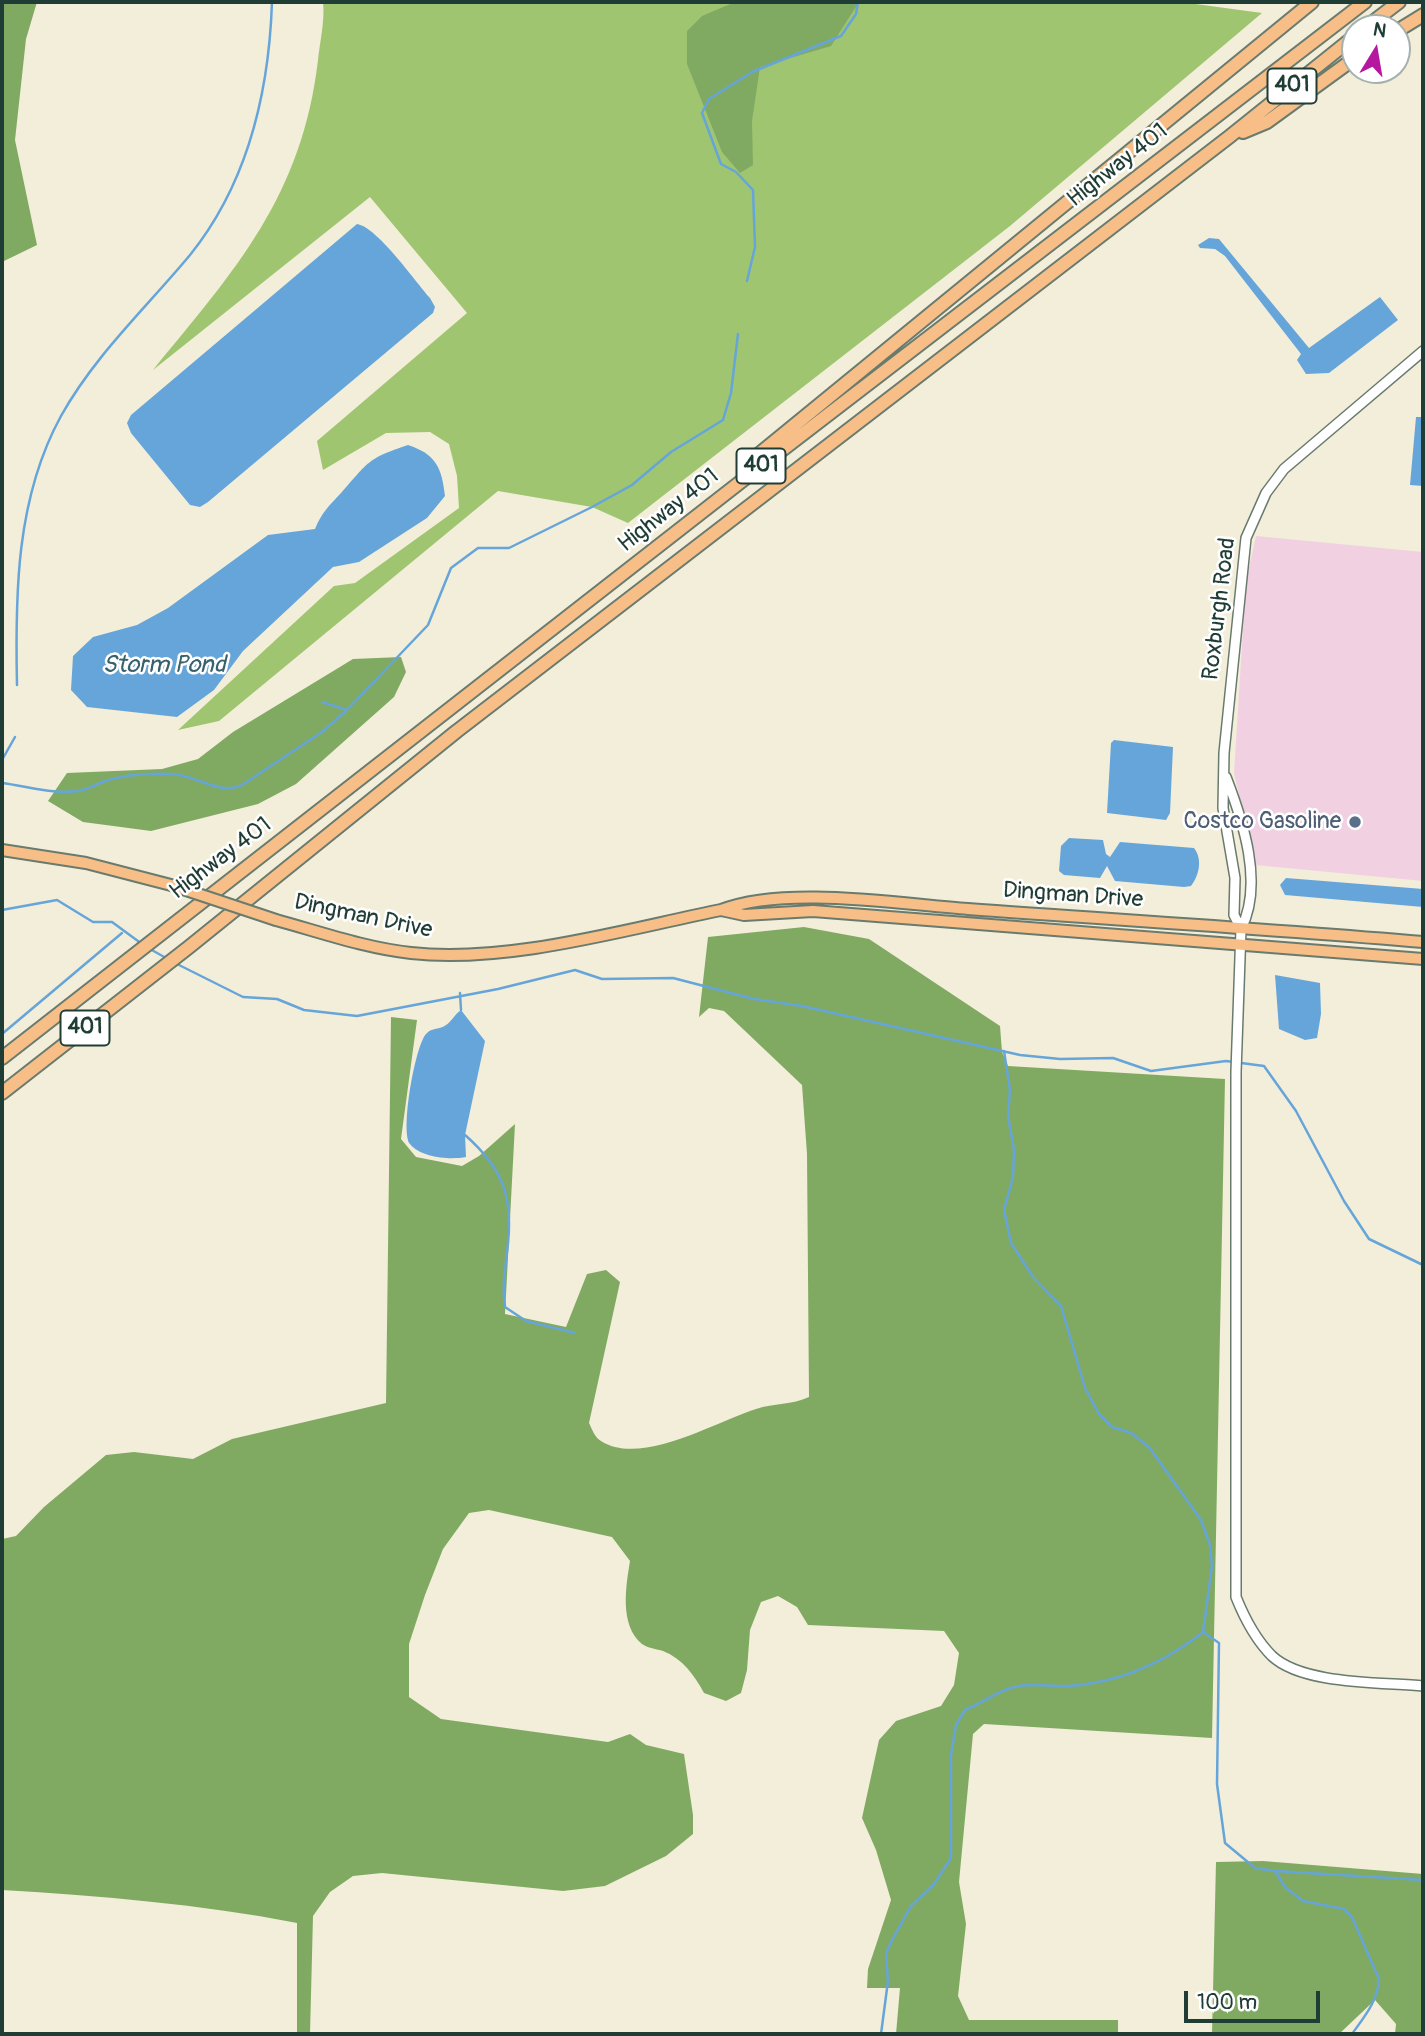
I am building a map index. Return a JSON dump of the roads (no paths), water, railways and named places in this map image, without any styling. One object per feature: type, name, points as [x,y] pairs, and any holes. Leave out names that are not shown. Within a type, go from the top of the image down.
[{"type":"highway","points":[[743,480],[758,455],[1312,2]]},
{"type":"highway","name":"Highway 401","points":[[2,1058],[743,480],[1365,2]]},
{"type":"highway","points":[[1383,14],[1399,2]]},
{"type":"highway","name":"Highway 401","points":[[2,1093],[168,964],[457,731],[1229,137],[1341,47]]},
{"type":"highway","points":[[1229,137],[1267,122],[1341,68]]},
{"type":"main road","name":"Dingman Drive","points":[[2,850],[86,863],[171,885],[276,920],[410,953],[469,955],[573,940],[721,910],[744,901],[826,900],[1423,943]]},
{"type":"main road","name":"Dingman Drive","points":[[721,910],[744,915],[813,911],[1423,959]]},
{"type":"street","name":"Roxburgh Road","points":[[1241,929],[1234,915],[1235,878],[1223,808],[1226,776],[1224,753],[1239,587],[1243,553],[1251,522],[1266,493],[1284,469],[1423,351]]},
{"type":"street","name":"Roxburgh Road","points":[[1226,776],[1237,807],[1248,859],[1248,916],[1241,929]]},
{"type":"street","points":[[1241,929],[1236,1052],[1236,1597],[1243,1615],[1273,1657],[1307,1674],[1423,1686]]},
{"type":"water","points":[[357,224],[375,234],[395,256],[430,298],[435,307],[433,313],[208,502],[200,507],[190,505],[131,433],[127,423],[131,415]]},
{"type":"water","points":[[1209,238],[1219,239],[1309,348],[1380,297],[1398,320],[1329,373],[1306,374],[1297,360],[1301,354],[1225,256],[1215,249],[1200,248],[1198,245]]},
{"type":"water","points":[[1416,417],[1423,417],[1423,486],[1410,485]]},
{"type":"water","name":"Storm Pond","points":[[408,445],[431,458],[442,477],[445,496],[427,518],[359,562],[333,567],[243,651],[214,690],[177,717],[87,707],[71,690],[73,656],[93,637],[137,625],[168,608],[268,535],[315,529],[326,510],[363,468],[376,458]]},
{"type":"water","points":[[1114,740],[1173,747],[1170,813],[1166,820],[1107,813],[1111,743]]},
{"type":"water","points":[[1069,838],[1103,840],[1106,854],[1110,857],[1120,842],[1194,848],[1199,862],[1198,872],[1191,886],[1184,887],[1115,881],[1107,866],[1100,878],[1064,875],[1059,871],[1061,846]]},
{"type":"water","points":[[1286,878],[1423,889],[1423,907],[1285,895],[1280,885]]},
{"type":"water","points":[[1275,975],[1320,983],[1321,1014],[1317,1038],[1305,1040],[1279,1029]]},
{"type":"water","points":[[461,1010],[485,1041],[465,1135],[466,1157],[436,1157],[415,1149],[410,1144],[407,1123],[410,1089],[417,1055],[426,1034],[446,1025]]},
{"type":"waterway","points":[[17,685],[21,547],[35,480],[46,447],[61,416],[89,373],[190,255],[227,198],[241,167],[260,102],[272,2]]},
{"type":"waterway","points":[[747,281],[755,247],[753,190],[736,172],[721,164],[702,113],[709,99],[752,72],[841,36],[856,14],[858,2]]},
{"type":"waterway","points":[[2,783],[72,792],[118,778],[163,774],[181,775],[217,787],[234,788],[242,785],[322,732],[346,711],[428,625],[451,568],[478,548],[509,548],[592,507],[632,485],[671,452],[723,420],[731,393],[738,334]]},
{"type":"waterway","points":[[322,702],[347,710]]},
{"type":"waterway","points":[[2,760],[15,737]]},
{"type":"waterway","points":[[2,910],[57,900],[93,922],[112,922],[142,944]]},
{"type":"waterway","points":[[2,1034],[122,933]]},
{"type":"waterway","points":[[150,949],[166,958]]},
{"type":"waterway","points":[[175,963],[243,997],[277,999],[304,1010],[357,1016],[498,989],[575,970],[602,979],[673,978],[754,999],[802,1006],[1020,1055],[1060,1059],[1113,1058],[1151,1071],[1226,1061],[1264,1066],[1296,1111],[1344,1201],[1369,1239],[1423,1265]]},
{"type":"waterway","points":[[460,993],[461,1010]]},
{"type":"waterway","points":[[1004,1051],[1010,1090],[1008,1116],[1014,1150],[1013,1177],[1004,1210],[1011,1243],[1033,1277],[1061,1306],[1085,1388],[1099,1414],[1112,1427],[1131,1433],[1149,1447],[1201,1520],[1210,1545],[1212,1566],[1203,1632]]},
{"type":"waterway","points":[[465,1135],[489,1161],[504,1187],[509,1217],[504,1280],[505,1307],[526,1321],[575,1333]]},
{"type":"waterway","points":[[1203,1632],[1219,1643],[1217,1784],[1225,1843],[1255,1868],[1275,1871],[1285,1887],[1303,1901],[1344,1909],[1352,1917],[1379,1979],[1373,2002],[1352,2034]]},
{"type":"waterway","points":[[881,2034],[888,1981],[886,1954],[911,1906],[934,1884],[951,1858],[951,1755],[956,1725],[965,1710],[1014,1687],[1087,1684],[1122,1676],[1155,1663],[1202,1633]]},
{"type":"waterway","points":[[1276,1871],[1423,1880]]},
{"type":"place","name":"Costco Gasoline","points":[[1355,822]]}]
